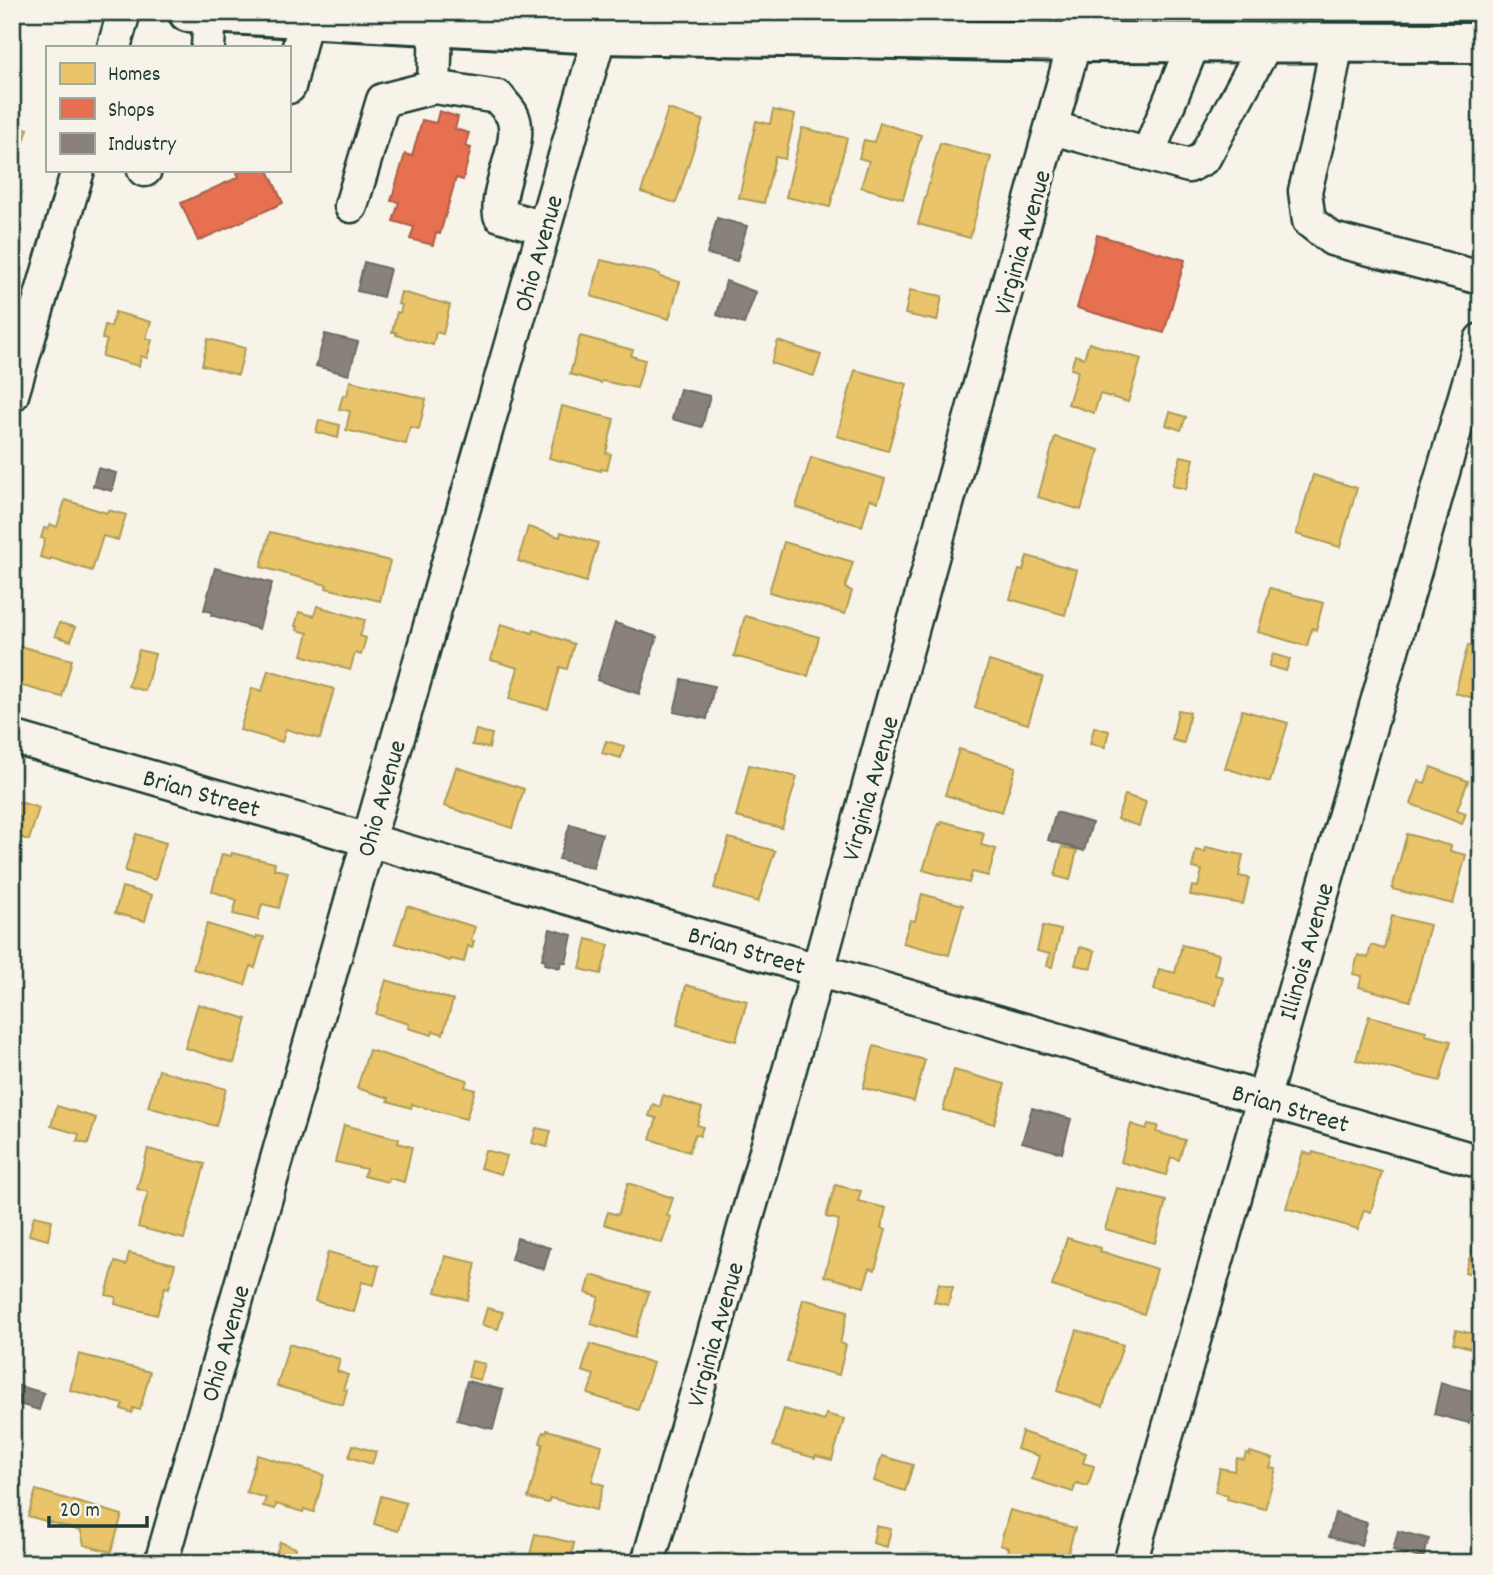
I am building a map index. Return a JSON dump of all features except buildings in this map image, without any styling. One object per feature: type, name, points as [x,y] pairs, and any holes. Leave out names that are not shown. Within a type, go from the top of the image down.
[{"type":"main road","points":[[202,24],[306,18],[600,34],[1080,27],[1194,42],[1481,43]]},
{"type":"street","points":[[114,46],[124,12]]},
{"type":"street","points":[[290,83],[306,18]]},
{"type":"street","points":[[433,87],[436,25]]},
{"type":"street","name":"Virginia Avenue","points":[[648,1563],[818,970],[1080,27]]},
{"type":"street","name":"Ohio Avenue","points":[[161,1563],[600,34]]},
{"type":"street","points":[[1148,155],[1194,42]]},
{"type":"street","points":[[1053,128],[1189,166],[1204,158],[1267,42]]},
{"type":"street","points":[[1337,42],[1322,123],[1305,191],[1309,220],[1332,239],[1481,278]]},
{"type":"street","points":[[351,206],[383,100],[433,87],[498,97],[513,116],[514,143],[498,203],[500,215],[544,228]]},
{"type":"street","points":[[12,395],[77,172]]},
{"type":"street","name":"Illinois Avenue","points":[[1130,1563],[1481,340]]},
{"type":"street","name":"Brian Street","points":[[12,737],[1481,1162]]}]
